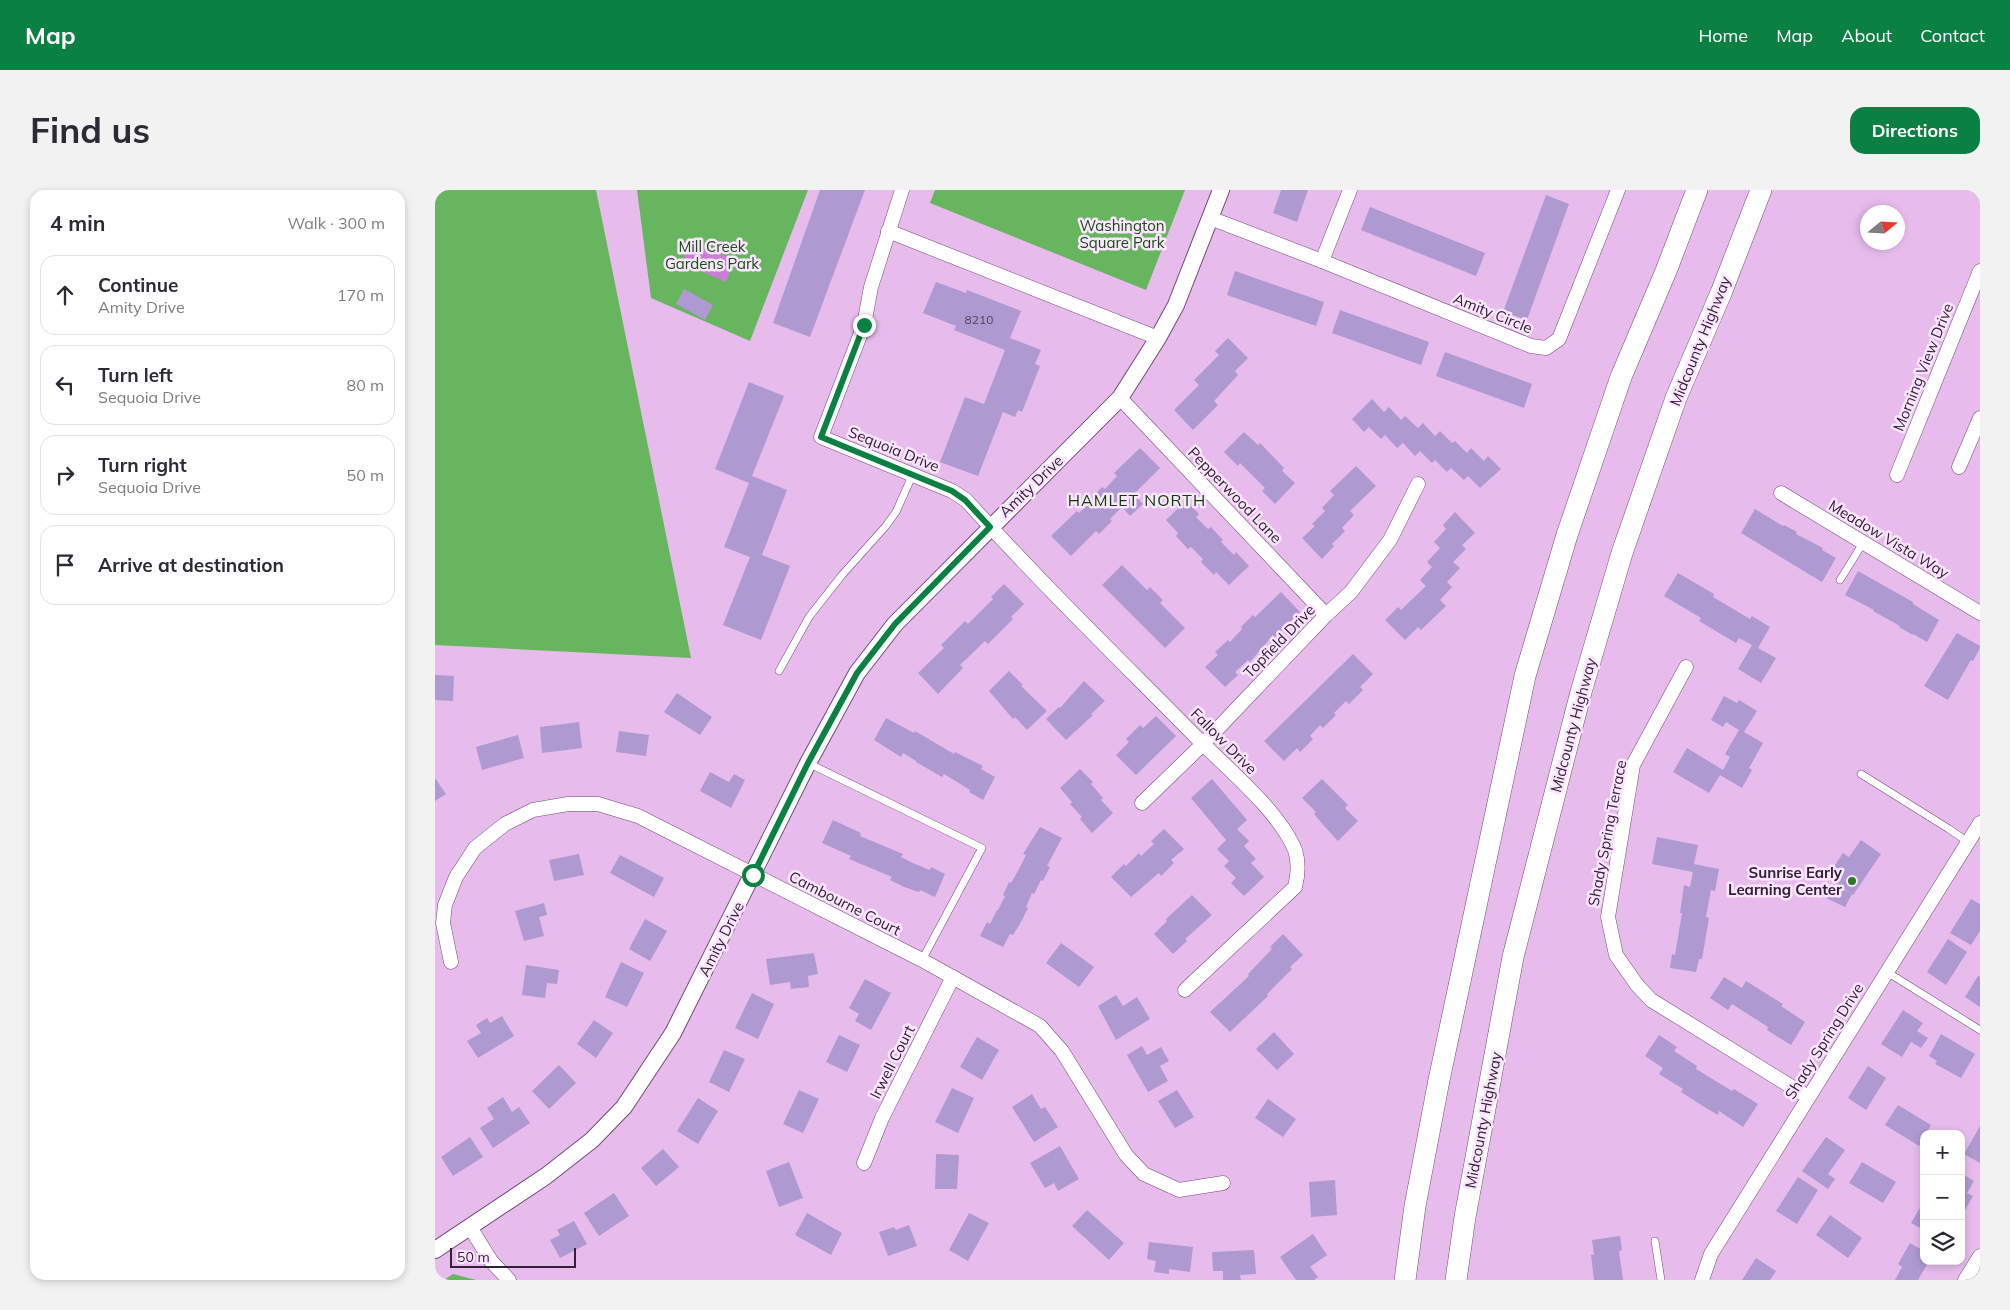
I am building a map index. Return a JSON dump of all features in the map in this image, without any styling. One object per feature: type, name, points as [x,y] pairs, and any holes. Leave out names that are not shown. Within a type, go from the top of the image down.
[{"type":"main road","points":[[1405,1280],[1415,1206],[1439,1080],[1525,676],[1567,535],[1621,377],[1666,271],[1697,190]]},
{"type":"main road","name":"Midcounty Highway","points":[[1456,1280],[1465,1217],[1513,957],[1581,692],[1622,553],[1676,398],[1721,293],[1761,190]]},
{"type":"street","name":"Sequoia Drive","points":[[902,190],[871,287],[864,325],[821,437],[952,491],[965,500],[990,527]]},
{"type":"street","name":"Amity Drive","points":[[435,1250],[546,1176],[592,1140],[624,1107],[673,1033],[808,763],[862,666],[895,624],[1120,398],[1158,338],[1176,305],[1221,190]]},
{"type":"street","points":[[1322,261],[1350,190]]},
{"type":"street","name":"Amity Circle","points":[[1210,218],[1322,261],[1531,346],[1546,348],[1559,339],[1618,190]]},
{"type":"street","points":[[888,230],[1158,338]]},
{"type":"street","name":"Morning View Drive","points":[[1897,475],[1980,271]]},
{"type":"street","name":"Pepperwood Lane","points":[[1120,398],[1326,615]]},
{"type":"street","points":[[1959,467],[1980,418]]},
{"type":"street","name":"Topfield Drive","points":[[1142,803],[1203,744],[1326,615],[1351,592],[1390,540],[1417,484]]},
{"type":"street","name":"Meadow Vista Way","points":[[1781,493],[1980,613]]},
{"type":"street","name":"Fallow Drive","points":[[990,527],[1260,800],[1295,850],[1298,874],[1295,887],[1185,990]]},
{"type":"street","name":"Shady Spring Terrace","points":[[1686,667],[1633,765],[1608,917],[1616,955],[1637,985],[1651,1000],[1808,1097]]},
{"type":"street","name":"Cambourne Court","points":[[451,962],[443,924],[445,905],[456,877],[475,848],[505,824],[533,810],[569,804],[598,804],[638,816],[922,960],[1040,1026],[1062,1051],[1126,1155],[1144,1174],[1179,1190],[1223,1183]]},
{"type":"street","name":"Shady Spring Drive","points":[[1702,1280],[1711,1254],[1980,823]]},
{"type":"street","name":"Irwell Court","points":[[864,1163],[882,1118],[953,977]]},
{"type":"street","points":[[470,1227],[491,1261],[509,1280]]},
{"type":"street","points":[[1965,1280],[1980,1256]]},
{"type":"lane","points":[[779,671],[809,617],[842,574],[885,527],[896,512],[913,474]]},
{"type":"lane","points":[[1840,580],[1863,543]]},
{"type":"lane","points":[[808,763],[982,848],[922,960]]},
{"type":"lane","points":[[1861,774],[1968,842]]},
{"type":"lane","points":[[1887,972],[1980,1030]]},
{"type":"lane","points":[[1655,1241],[1661,1280]]},
{"type":"green space","points":[[435,190],[596,190],[691,658],[435,645]]},
{"type":"green space","name":"Mill Creek Gardens Park","points":[[637,190],[808,190],[750,341],[651,298]]},
{"type":"green space","name":"Washington Square Park","points":[[935,190],[1185,190],[1146,290],[930,203]]},
{"type":"green space","points":[[453,1274],[476,1280],[444,1280]]},
{"type":"shaded area","points":[[691,241],[735,260],[726,282],[682,263]]},
{"type":"building","points":[[820,190],[865,190],[810,337],[773,323]]},
{"type":"building","points":[[1281,190],[1308,190],[1297,222],[1273,213]]},
{"type":"building","points":[[1546,195],[1569,204],[1527,320],[1503,312]]},
{"type":"building","points":[[1370,207],[1485,253],[1476,276],[1361,230]]},
{"type":"building","points":[[1235,271],[1324,302],[1316,326],[1227,295]]},
{"type":"building","points":[[936,282],[966,293],[967,290],[1021,311],[1010,338],[1041,350],[1035,364],[1040,366],[1022,412],[1018,410],[1015,417],[1003,412],[978,476],[940,462],[965,397],[984,404],[1005,350],[954,330],[956,326],[923,313]]},
{"type":"building","points":[[684,289],[713,305],[705,320],[676,304]]},
{"type":"building","points":[[1340,310],[1429,342],[1421,365],[1332,333]]},
{"type":"building","points":[[1228,338],[1248,358],[1235,371],[1238,375],[1214,401],[1218,405],[1193,430],[1174,410],[1199,385],[1194,380],[1219,355],[1215,351]]},
{"type":"building","points":[[1445,352],[1532,384],[1524,408],[1436,376]]},
{"type":"building","points":[[749,382],[784,396],[752,476],[787,490],[762,555],[790,566],[761,640],[723,625],[750,557],[724,547],[749,483],[715,469]]},
{"type":"building","points":[[1372,399],[1384,412],[1389,407],[1401,420],[1405,416],[1418,428],[1423,423],[1435,436],[1440,431],[1452,443],[1455,441],[1467,453],[1471,448],[1484,461],[1488,456],[1501,469],[1480,488],[1468,476],[1464,480],[1451,468],[1447,472],[1435,460],[1432,463],[1420,451],[1415,456],[1403,443],[1397,448],[1385,435],[1381,439],[1369,427],[1364,432],[1352,419]]},
{"type":"building","points":[[1244,432],[1258,445],[1260,443],[1284,468],[1282,471],[1295,483],[1275,504],[1262,491],[1265,488],[1240,463],[1238,466],[1224,452]]},
{"type":"building","points":[[1140,448],[1160,468],[1134,494],[1143,504],[1130,516],[1122,507],[1099,534],[1096,531],[1071,556],[1051,536],[1077,511],[1079,513],[1092,501],[1090,499],[1102,487],[1105,489],[1117,476],[1114,473]]},
{"type":"building","points":[[1356,466],[1376,486],[1350,511],[1354,515],[1342,528],[1345,531],[1332,544],[1334,546],[1322,559],[1302,538],[1315,526],[1312,524],[1325,511],[1322,508],[1334,495],[1330,491]]},
{"type":"building","points":[[1186,501],[1199,514],[1196,517],[1208,529],[1211,527],[1223,540],[1221,542],[1234,555],[1236,552],[1249,566],[1229,585],[1216,572],[1214,575],[1201,562],[1203,559],[1191,547],[1188,549],[1176,536],[1178,533],[1166,520]]},
{"type":"building","points":[[1755,509],[1797,532],[1796,534],[1823,548],[1822,550],[1836,558],[1822,582],[1741,533]]},
{"type":"building","points":[[1455,512],[1475,533],[1462,545],[1466,549],[1453,562],[1460,568],[1447,582],[1452,587],[1440,600],[1446,606],[1421,630],[1418,627],[1405,640],[1385,620],[1398,607],[1401,610],[1426,586],[1420,580],[1432,567],[1427,562],[1440,548],[1434,542],[1446,529],[1443,525]]},
{"type":"building","points":[[1122,565],[1147,590],[1150,587],[1163,600],[1160,603],[1185,628],[1165,648],[1102,585]]},
{"type":"building","points":[[1858,571],[1913,602],[1913,604],[1939,620],[1927,642],[1845,595]]},
{"type":"building","points":[[1678,573],[1714,594],[1713,597],[1750,619],[1752,616],[1770,627],[1758,648],[1776,658],[1761,683],[1738,669],[1752,645],[1739,638],[1736,643],[1699,621],[1701,618],[1664,596]]},
{"type":"building","points":[[1004,584],[1024,604],[1011,617],[1013,619],[988,644],[985,641],[960,665],[963,668],[938,694],[918,673],[944,648],[941,645],[965,621],[968,624],[993,599],[991,597]]},
{"type":"building","points":[[1281,592],[1300,612],[1275,637],[1273,635],[1250,662],[1248,660],[1235,672],[1238,675],[1225,687],[1205,667],[1218,655],[1215,652],[1228,640],[1230,642],[1253,615],[1255,617]]},
{"type":"building","points":[[1957,633],[1980,646],[1980,648],[1948,700],[1924,686]]},
{"type":"building","points":[[1353,654],[1373,674],[1360,687],[1363,690],[1349,704],[1346,701],[1323,728],[1320,725],[1310,736],[1313,739],[1300,752],[1297,748],[1284,761],[1264,741]]},
{"type":"building","points":[[1009,671],[1023,685],[1021,686],[1047,711],[1027,730],[1015,717],[1013,719],[989,691]]},
{"type":"building","points":[[435,675],[454,676],[453,701],[435,700]]},
{"type":"building","points":[[1084,681],[1105,701],[1066,740],[1046,719],[1060,708]]},
{"type":"building","points":[[677,693],[712,717],[700,735],[664,712]]},
{"type":"building","points":[[1724,696],[1737,703],[1739,700],[1757,711],[1744,732],[1763,743],[1749,768],[1752,770],[1742,788],[1720,775],[1709,793],[1673,772],[1687,748],[1723,770],[1730,757],[1725,754],[1739,730],[1726,722],[1723,727],[1711,720]]},
{"type":"building","points":[[1156,716],[1176,736],[1136,775],[1116,755],[1129,742],[1126,739],[1140,725],[1143,728]]},
{"type":"building","points":[[886,718],[914,733],[915,731],[954,754],[955,752],[983,766],[981,769],[995,777],[983,800],[944,774],[942,777],[903,753],[901,757],[874,740]]},
{"type":"building","points":[[579,722],[582,748],[542,753],[540,727]]},
{"type":"building","points":[[619,731],[649,735],[646,756],[616,752]]},
{"type":"building","points":[[518,735],[524,758],[482,770],[476,747]]},
{"type":"building","points":[[1080,769],[1093,782],[1091,784],[1103,798],[1101,800],[1113,813],[1092,833],[1080,819],[1082,817],[1070,804],[1072,802],[1060,788]]},
{"type":"building","points":[[710,772],[729,782],[734,774],[745,780],[731,808],[700,791]]},
{"type":"building","points":[[435,778],[446,794],[435,801]]},
{"type":"building","points":[[1212,779],[1247,820],[1237,829],[1249,841],[1244,846],[1256,859],[1251,863],[1264,877],[1244,896],[1231,883],[1236,878],[1224,866],[1229,861],[1217,849],[1226,840],[1191,798]]},
{"type":"building","points":[[1322,779],[1348,805],[1345,808],[1358,821],[1338,841],[1314,814],[1316,812],[1302,798]]},
{"type":"building","points":[[833,820],[861,833],[860,836],[903,854],[901,857],[915,864],[930,870],[931,867],[945,874],[935,897],[920,890],[919,892],[904,887],[890,880],[892,877],[849,859],[851,856],[822,843]]},
{"type":"building","points":[[1040,827],[1062,838],[1047,866],[1050,867],[1043,881],[1041,880],[1034,894],[1032,893],[1026,907],[1028,908],[1021,922],[1013,935],[1010,934],[1003,947],[980,936],[987,922],[990,924],[998,910],[1009,882],[1011,883],[1026,855],[1023,854]]},
{"type":"building","points":[[1164,829],[1184,849],[1171,860],[1174,863],[1161,876],[1159,873],[1131,897],[1111,877],[1139,853],[1141,856],[1154,844],[1151,841]]},
{"type":"building","points":[[1657,837],[1698,845],[1694,864],[1719,869],[1715,891],[1711,890],[1706,917],[1709,918],[1702,959],[1699,959],[1696,972],[1670,968],[1672,954],[1675,955],[1682,913],[1680,913],[1684,885],[1690,887],[1693,872],[1652,864]]},
{"type":"building","points":[[1861,840],[1881,854],[1853,895],[1834,882],[1840,874],[1833,868],[1843,853],[1849,857]]},
{"type":"building","points":[[579,854],[584,875],[554,881],[549,860]]},
{"type":"building","points":[[620,855],[664,878],[654,897],[610,873]]},
{"type":"building","points":[[1833,884],[1852,894],[1845,907],[1826,898]]},
{"type":"building","points":[[1192,895],[1212,915],[1185,939],[1187,941],[1173,954],[1154,934],[1167,921],[1166,919]]},
{"type":"building","points":[[1971,899],[1980,904],[1980,931],[1971,945],[1950,933]]},
{"type":"building","points":[[544,903],[547,915],[539,917],[544,936],[524,941],[515,911]]},
{"type":"building","points":[[645,919],[667,931],[650,961],[629,949]]},
{"type":"building","points":[[1283,934],[1303,955],[1290,967],[1292,969],[1267,994],[1268,996],[1230,1032],[1210,1012],[1249,976],[1248,974],[1272,949],[1270,947]]},
{"type":"building","points":[[1948,939],[1967,952],[1946,985],[1927,972]]},
{"type":"building","points":[[1061,943],[1094,967],[1079,987],[1046,963]]},
{"type":"building","points":[[814,953],[818,974],[808,976],[809,987],[791,989],[790,982],[770,985],[766,959]]},
{"type":"building","points":[[621,962],[644,973],[627,1007],[605,997]]},
{"type":"building","points":[[526,965],[559,970],[557,984],[547,983],[545,998],[522,995]]},
{"type":"building","points":[[1978,976],[1980,977],[1980,1007],[1965,997]]},
{"type":"building","points":[[1724,977],[1742,988],[1746,981],[1783,1004],[1781,1006],[1805,1022],[1791,1045],[1767,1030],[1768,1027],[1732,1004],[1728,1010],[1710,998]]},
{"type":"building","points":[[865,979],[891,993],[871,1030],[855,1021],[859,1014],[849,1008]]},
{"type":"building","points":[[752,993],[774,1004],[758,1039],[735,1028]]},
{"type":"building","points":[[1116,995],[1123,1006],[1137,997],[1150,1019],[1116,1040],[1098,1006]]},
{"type":"building","points":[[1903,1010],[1923,1023],[1917,1031],[1928,1038],[1921,1048],[1911,1042],[1902,1057],[1881,1044]]},
{"type":"building","points":[[502,1016],[514,1036],[478,1058],[467,1041],[481,1033],[476,1025],[487,1018],[490,1023]]},
{"type":"building","points":[[594,1020],[613,1033],[596,1058],[577,1044]]},
{"type":"building","points":[[1274,1032],[1294,1054],[1277,1070],[1256,1049]]},
{"type":"building","points":[[1941,1034],[1975,1054],[1961,1078],[1935,1064],[1937,1061],[1929,1056]]},
{"type":"building","points":[[839,1035],[860,1045],[847,1072],[826,1062]]},
{"type":"building","points":[[1659,1035],[1677,1047],[1674,1051],[1697,1066],[1696,1069],[1758,1104],[1743,1127],[1719,1111],[1718,1115],[1706,1108],[1681,1092],[1683,1089],[1659,1074],[1663,1068],[1645,1056]]},
{"type":"building","points":[[977,1037],[999,1050],[982,1080],[960,1067]]},
{"type":"building","points":[[1142,1046],[1147,1055],[1161,1047],[1169,1061],[1160,1066],[1168,1081],[1148,1092],[1127,1055]]},
{"type":"building","points":[[724,1050],[745,1059],[729,1092],[709,1082]]},
{"type":"building","points":[[559,1065],[576,1083],[549,1109],[532,1091]]},
{"type":"building","points":[[1868,1066],[1886,1078],[1866,1110],[1848,1098]]},
{"type":"building","points":[[952,1088],[974,1098],[958,1133],[935,1122]]},
{"type":"building","points":[[799,1090],[819,1099],[803,1133],[783,1124]]},
{"type":"building","points":[[1177,1090],[1194,1117],[1175,1128],[1158,1101]]},
{"type":"building","points":[[1032,1094],[1041,1109],[1045,1107],[1058,1127],[1034,1142],[1012,1107]]},
{"type":"building","points":[[503,1097],[512,1112],[519,1107],[530,1123],[493,1148],[480,1128],[494,1119],[487,1108]]},
{"type":"building","points":[[698,1098],[718,1111],[698,1144],[677,1131]]},
{"type":"building","points":[[1268,1099],[1296,1119],[1283,1137],[1255,1118]]},
{"type":"building","points":[[1898,1105],[1931,1125],[1928,1130],[1920,1130],[1919,1146],[1885,1125]]},
{"type":"building","points":[[1980,1126],[1980,1163],[1965,1155]]},
{"type":"building","points":[[470,1137],[483,1157],[453,1176],[441,1157]]},
{"type":"building","points":[[1826,1137],[1845,1150],[1828,1174],[1835,1179],[1828,1189],[1802,1171]]},
{"type":"building","points":[[1060,1146],[1079,1179],[1058,1191],[1054,1183],[1045,1188],[1030,1163]]},
{"type":"building","points":[[663,1149],[679,1167],[656,1186],[641,1168]]},
{"type":"building","points":[[936,1154],[959,1155],[957,1189],[935,1189]]},
{"type":"building","points":[[789,1162],[803,1198],[779,1207],[766,1171]]},
{"type":"building","points":[[1862,1162],[1896,1182],[1883,1203],[1849,1183]]},
{"type":"building","points":[[1965,1175],[1974,1181],[1967,1193],[1973,1196],[1965,1210]]},
{"type":"building","points":[[1798,1177],[1818,1190],[1797,1224],[1776,1211]]},
{"type":"building","points":[[1335,1180],[1337,1215],[1311,1217],[1309,1182]]},
{"type":"building","points":[[614,1193],[629,1216],[599,1236],[584,1213]]},
{"type":"building","points":[[1920,1208],[1920,1228],[1911,1223]]},
{"type":"building","points":[[1087,1210],[1124,1243],[1109,1260],[1072,1226]]},
{"type":"building","points":[[807,1213],[842,1233],[831,1255],[795,1235]]},
{"type":"building","points":[[969,1213],[989,1223],[968,1261],[949,1250]]},
{"type":"building","points":[[1830,1215],[1862,1238],[1848,1258],[1816,1235]]},
{"type":"building","points":[[574,1221],[587,1244],[560,1258],[550,1240],[560,1235],[557,1230]]},
{"type":"building","points":[[909,1225],[917,1246],[888,1256],[879,1232],[894,1227],[896,1230]]},
{"type":"building","points":[[1313,1234],[1327,1255],[1310,1267],[1318,1277],[1314,1280],[1296,1280],[1280,1257]]},
{"type":"building","points":[[1620,1236],[1622,1250],[1619,1251],[1623,1280],[1594,1280],[1591,1255],[1594,1255],[1592,1240]]},
{"type":"building","points":[[1149,1242],[1193,1247],[1190,1272],[1169,1269],[1169,1274],[1154,1272],[1156,1261],[1147,1259]]},
{"type":"building","points":[[1910,1243],[1920,1249],[1920,1265],[1927,1265],[1918,1280],[1895,1280],[1902,1267],[1898,1264]]},
{"type":"building","points":[[1254,1250],[1256,1274],[1240,1275],[1241,1280],[1223,1280],[1223,1271],[1213,1271],[1212,1252]]},
{"type":"building","points":[[1756,1258],[1776,1271],[1770,1280],[1742,1280]]},
{"type":"place","name":"Sunrise Early Learning Center","points":[[1852,881]]},
{"type":"district","name":"HAMLET NORTH","points":[[1137,500]]},
{"type":"route","points":[[753,875],[808,763],[857,673],[895,624],[990,527],[965,500],[952,491],[821,437],[864,325]]}]
